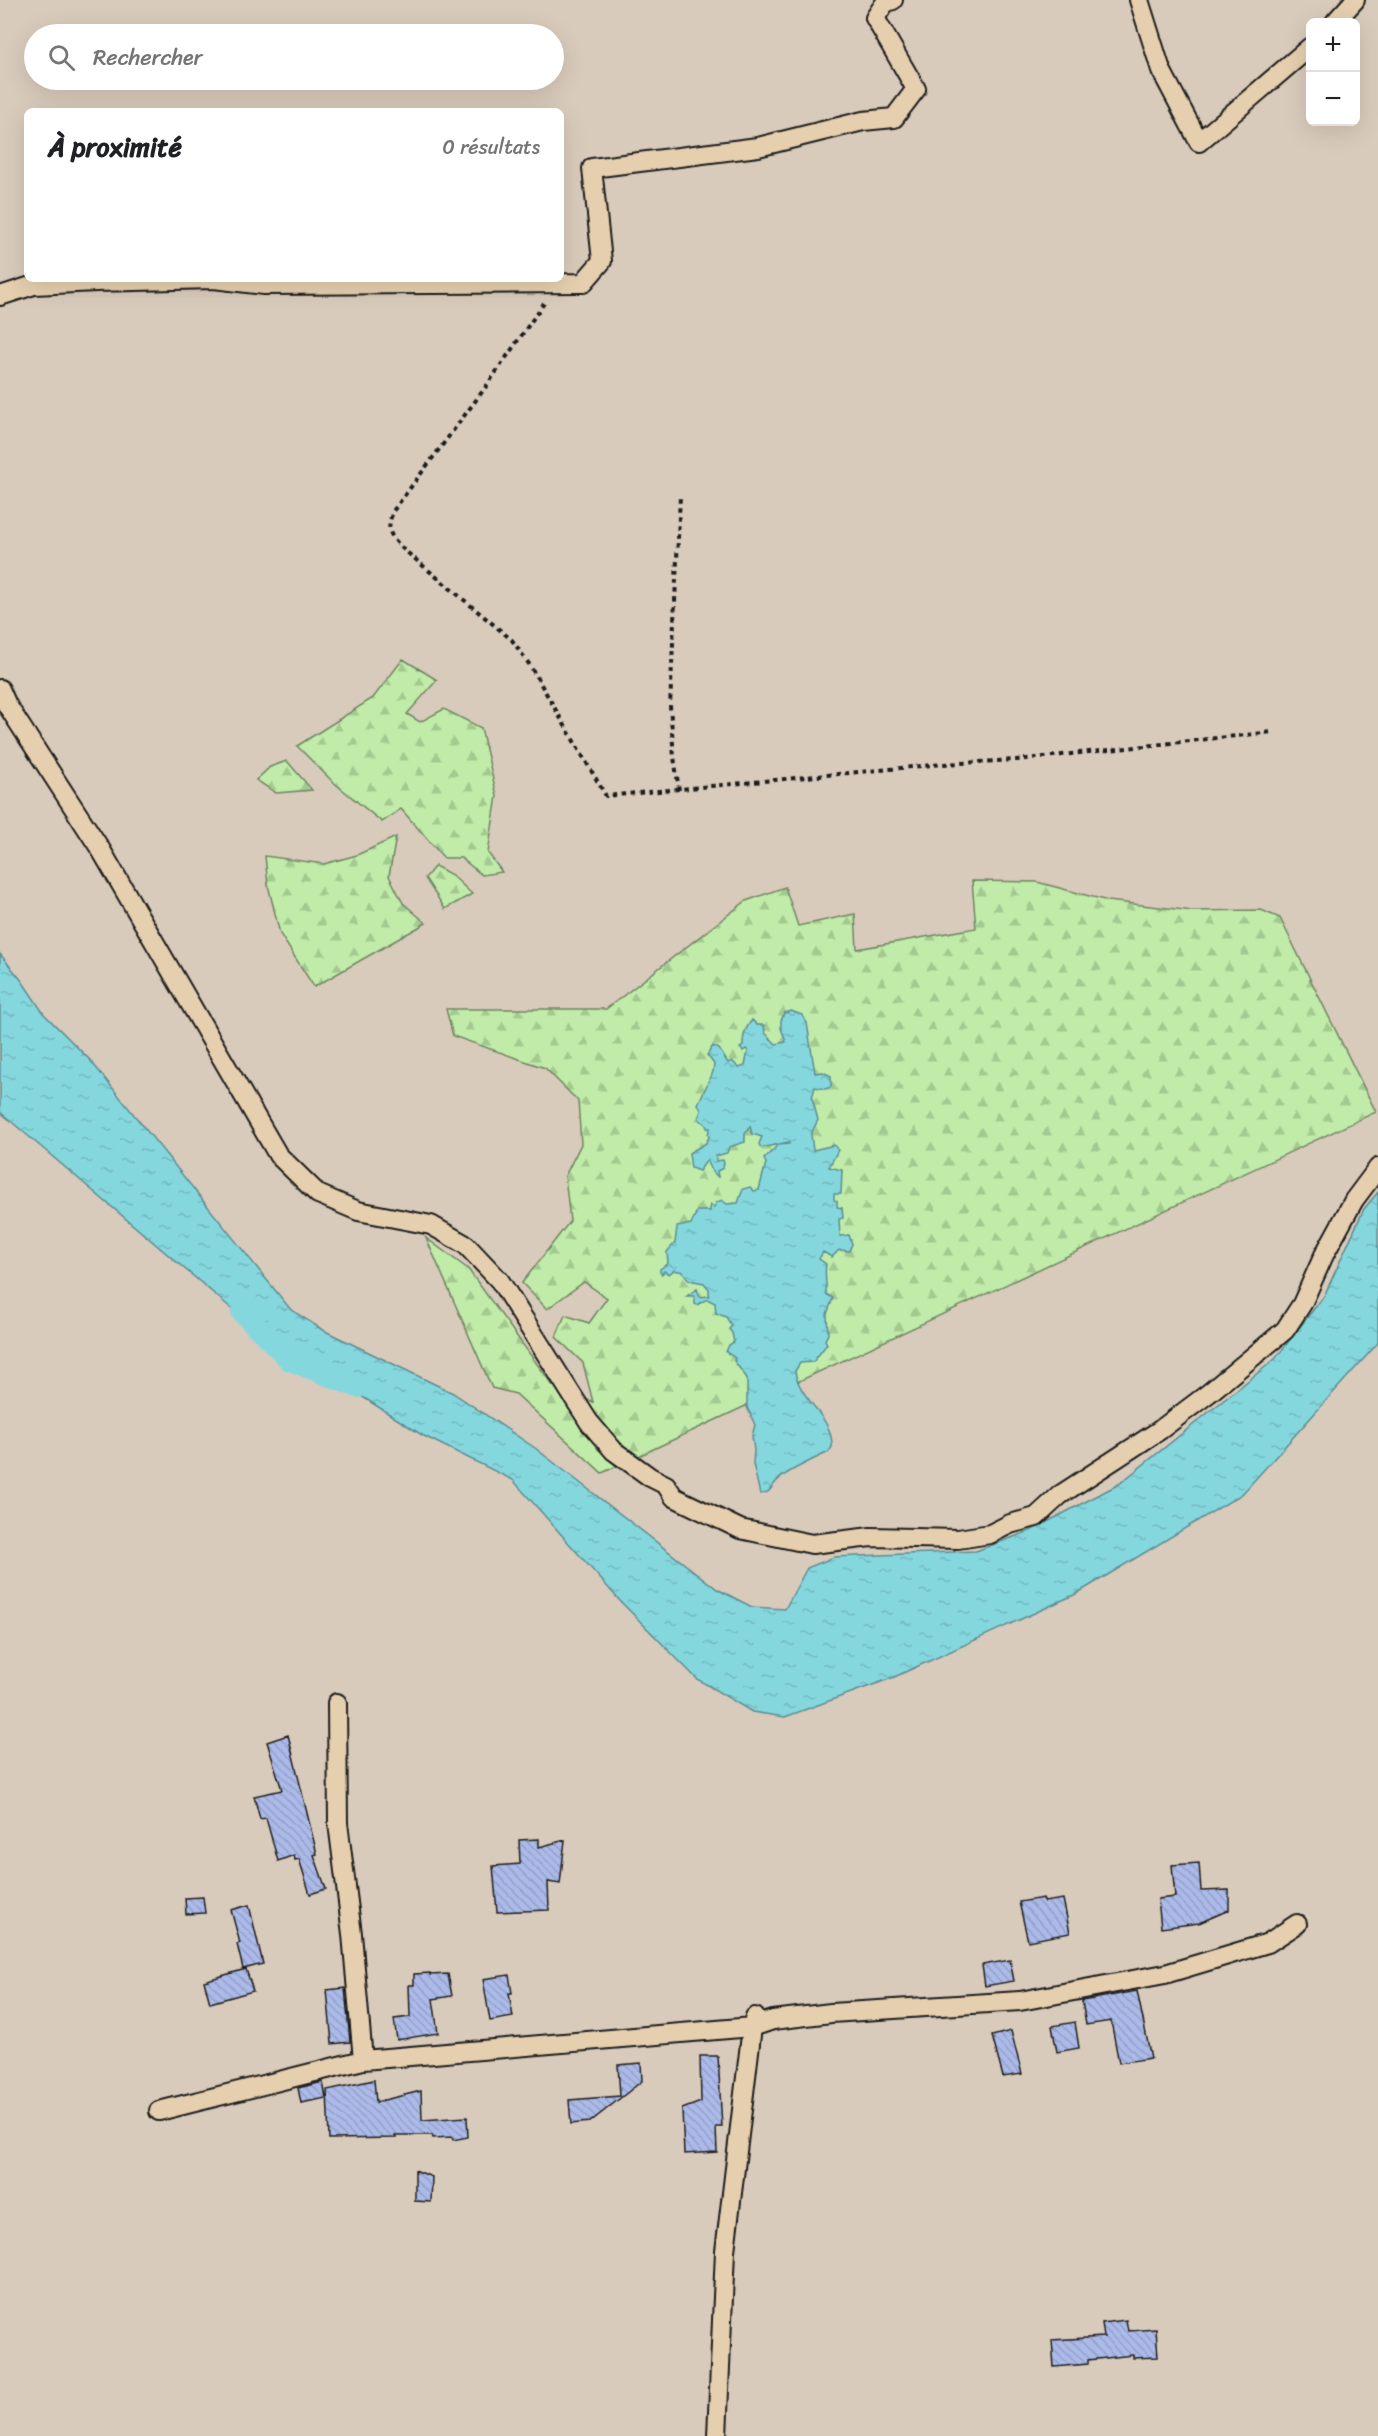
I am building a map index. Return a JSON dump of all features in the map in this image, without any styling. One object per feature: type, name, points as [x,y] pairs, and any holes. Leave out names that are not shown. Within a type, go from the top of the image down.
[{"type":"street","points":[[239,282],[264,285],[584,283],[602,261],[592,168],[758,147],[863,121],[894,118],[916,89],[875,18],[885,3],[893,0]]},
{"type":"street","points":[[1139,0],[1161,70],[1199,142],[1306,51]]},
{"type":"street","points":[[1339,18],[1355,0]]},
{"type":"street","points":[[0,296],[34,285],[98,282]]},
{"type":"street","points":[[0,689],[13,714],[101,850],[278,1155],[318,1194],[358,1211],[431,1225],[466,1245],[500,1281],[589,1422],[614,1451],[650,1477],[666,1485],[674,1497],[740,1530],[812,1544],[871,1537],[958,1539],[990,1534],[1010,1524],[1036,1517],[1060,1495],[1168,1424],[1285,1330],[1302,1304],[1324,1255],[1353,1200],[1378,1168]]},
{"type":"street","points":[[337,1702],[339,1823],[363,2060]]},
{"type":"street","points":[[159,2111],[363,2060],[831,2013],[1020,2001],[1165,1974],[1268,1943],[1297,1924]]},
{"type":"street","points":[[717,2436],[725,2251],[754,2021]]},
{"type":"path","points":[[558,282],[485,388],[393,511],[388,526],[390,535],[403,549],[512,640],[529,664],[606,796],[943,764],[1017,760],[1272,732]]},
{"type":"path","points":[[680,496],[670,706],[674,758],[680,790]]},
{"type":"green space","points":[[403,659],[437,680],[407,714],[420,722],[444,709],[481,728],[497,796],[488,853],[502,872],[482,875],[461,858],[444,858],[401,809],[382,822],[332,781],[297,746],[373,698]]},
{"type":"green space","points":[[287,761],[312,790],[276,793],[256,780],[270,767]]},
{"type":"green space","points":[[396,837],[389,876],[403,903],[426,923],[314,987],[280,934],[268,885],[265,856],[324,864],[357,855]]},
{"type":"green space","points":[[435,866],[452,875],[472,894],[445,909],[425,878]]},
{"type":"green space","points":[[972,881],[1037,882],[1108,901],[1193,911],[1261,910],[1280,918],[1376,1112],[602,1473],[516,1394],[492,1388],[426,1238],[468,1269],[553,1386],[593,1402],[583,1363],[556,1337],[565,1315],[589,1323],[607,1298],[584,1282],[547,1309],[522,1283],[570,1221],[565,1176],[581,1144],[578,1101],[545,1068],[453,1036],[446,1009],[606,1009],[746,901],[785,887],[798,926],[855,914],[857,949],[976,928]]},
{"type":"water","points":[[0,954],[44,1014],[90,1060],[291,1310],[323,1330],[453,1393],[535,1448],[717,1589],[752,1607],[785,1609],[807,1568],[834,1557],[976,1551],[1030,1531],[1119,1484],[1275,1359],[1324,1296],[1364,1209],[1378,1192],[1378,1343],[1242,1494],[1076,1594],[892,1678],[785,1717],[752,1712],[697,1679],[620,1601],[513,1480],[422,1435],[252,1326],[0,1112]]},
{"type":"water","points":[[791,1011],[802,1015],[807,1023],[815,1073],[823,1072],[831,1076],[831,1087],[825,1089],[815,1087],[812,1098],[818,1120],[811,1134],[813,1150],[834,1145],[838,1150],[829,1167],[842,1170],[841,1194],[834,1194],[834,1200],[837,1201],[837,1207],[842,1208],[843,1218],[839,1219],[840,1236],[849,1235],[852,1244],[849,1251],[839,1250],[832,1257],[823,1252],[819,1259],[826,1264],[826,1294],[833,1298],[827,1314],[828,1334],[825,1340],[827,1344],[813,1362],[800,1363],[795,1371],[803,1391],[827,1426],[832,1447],[829,1452],[788,1473],[764,1494],[760,1494],[753,1464],[752,1436],[755,1425],[747,1407],[747,1378],[734,1361],[735,1358],[726,1352],[729,1345],[734,1342],[729,1329],[732,1326],[726,1317],[716,1313],[715,1303],[707,1299],[697,1305],[694,1296],[687,1296],[697,1289],[700,1297],[709,1296],[709,1289],[704,1283],[689,1280],[683,1272],[674,1270],[669,1274],[664,1271],[662,1274],[660,1269],[668,1263],[667,1252],[675,1243],[677,1227],[691,1224],[697,1211],[710,1211],[710,1205],[714,1207],[722,1200],[727,1204],[738,1203],[743,1189],[750,1187],[754,1191],[759,1190],[766,1163],[764,1159],[778,1145],[789,1144],[789,1142],[761,1148],[759,1144],[762,1137],[752,1134],[750,1126],[745,1134],[745,1142],[729,1147],[727,1153],[716,1156],[716,1161],[723,1160],[724,1163],[723,1168],[717,1171],[718,1177],[707,1160],[699,1171],[691,1168],[689,1153],[706,1143],[709,1137],[710,1128],[707,1128],[699,1119],[701,1110],[698,1104],[713,1072],[714,1064],[707,1055],[713,1046],[719,1049],[728,1063],[732,1061],[739,1068],[745,1066],[748,1051],[740,1048],[743,1046],[745,1032],[752,1020],[757,1025],[764,1025],[765,1033],[776,1044],[786,1042],[781,1021],[784,1013]]},
{"type":"building","points":[[288,1735],[317,1854],[314,1855],[326,1889],[310,1894],[299,1859],[295,1860],[294,1855],[278,1861],[266,1818],[260,1819],[254,1796],[282,1790],[267,1742]]},
{"type":"building","points":[[539,1839],[539,1847],[565,1840],[560,1884],[548,1882],[549,1910],[497,1912],[493,1866],[520,1864],[519,1840]]},
{"type":"building","points":[[1199,1863],[1201,1891],[1229,1890],[1229,1910],[1199,1923],[1161,1928],[1158,1899],[1175,1897],[1172,1865]]},
{"type":"building","points":[[203,1897],[205,1913],[186,1914],[185,1898]]},
{"type":"building","points":[[1043,1898],[1044,1902],[1063,1899],[1070,1933],[1028,1941],[1019,1902]]},
{"type":"building","points":[[249,1905],[263,1964],[243,1969],[237,1944],[240,1943],[231,1910]]},
{"type":"building","points":[[1010,1960],[1014,1981],[985,1986],[982,1965]]},
{"type":"building","points":[[246,1969],[253,1991],[210,2003],[204,1981]]},
{"type":"building","points":[[430,1973],[430,1975],[448,1974],[452,1996],[433,1999],[438,2033],[397,2040],[394,2019],[410,2017],[409,1985],[414,1985],[414,1974]]},
{"type":"building","points":[[509,1975],[513,2017],[490,2021],[483,1979]]},
{"type":"building","points":[[345,1988],[350,2042],[332,2044],[327,1990]]},
{"type":"building","points":[[1137,1991],[1151,2058],[1119,2063],[1111,2021],[1086,2025],[1082,2001]]},
{"type":"building","points":[[1075,2022],[1079,2048],[1057,2052],[1052,2026]]},
{"type":"building","points":[[1011,2031],[1022,2074],[1003,2077],[992,2036]]},
{"type":"building","points":[[700,2056],[718,2056],[722,2127],[716,2127],[717,2152],[684,2154],[682,2109],[701,2102]]},
{"type":"building","points":[[641,2063],[642,2081],[590,2122],[571,2124],[569,2100],[620,2096],[618,2065]]},
{"type":"building","points":[[374,2080],[376,2102],[421,2091],[422,2120],[467,2117],[468,2137],[453,2140],[452,2137],[433,2138],[432,2135],[395,2135],[396,2138],[329,2139],[327,2090]]},
{"type":"building","points":[[323,2082],[326,2098],[301,2103],[298,2088]]},
{"type":"building","points":[[415,2170],[432,2177],[431,2202],[415,2201]]},
{"type":"building","points":[[1126,2320],[1128,2331],[1156,2329],[1158,2357],[1133,2358],[1133,2355],[1088,2360],[1088,2364],[1054,2367],[1052,2340],[1104,2337],[1102,2323]]},
{"type":"waterway","points":[[242,1312],[290,1360],[358,1387]]}]
